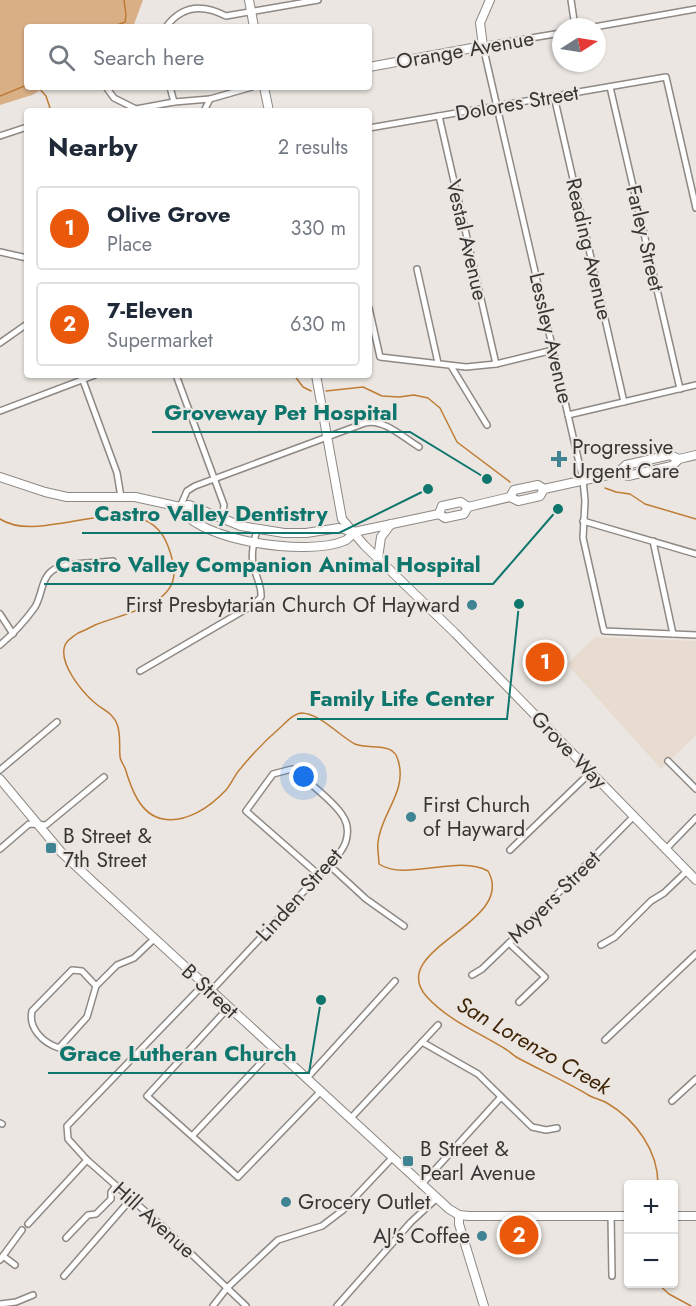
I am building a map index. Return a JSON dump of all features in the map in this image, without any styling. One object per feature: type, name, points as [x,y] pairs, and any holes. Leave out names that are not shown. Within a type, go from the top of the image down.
[{"type":"main road","points":[[249,0],[253,24]]},
{"type":"main road","points":[[483,46],[480,23],[490,0]]},
{"type":"main road","name":"Orange Avenue","points":[[372,65],[483,46]]},
{"type":"main road","points":[[265,90],[268,108]]},
{"type":"main road","name":"Grove Way","points":[[317,378],[342,519],[364,545],[455,633],[696,880]]},
{"type":"main road","points":[[0,477],[60,496],[145,498],[180,507],[189,505],[257,530],[294,534],[339,528],[354,532],[439,514],[442,506],[461,502],[468,507],[510,497],[514,490],[538,484],[544,489],[617,472],[628,476],[672,466],[679,459],[696,455]]},
{"type":"main road","points":[[180,507],[185,515],[202,525],[254,543],[306,547],[346,541],[354,532]]},
{"type":"main road","points":[[378,558],[381,537],[392,524]]},
{"type":"main road","name":"B Street","points":[[0,779],[61,852],[436,1199],[459,1215]]},
{"type":"main road","points":[[484,1306],[459,1224],[459,1215],[624,1216]]},
{"type":"street","points":[[168,24],[184,11],[200,7],[213,9],[226,16],[318,0]]},
{"type":"street","points":[[571,0],[574,18]]},
{"type":"street","points":[[606,25],[696,9]]},
{"type":"street","name":"Orange Avenue","points":[[483,46],[552,34]]},
{"type":"street","name":"Lessley Avenue","points":[[483,46],[583,480],[585,501],[583,538],[604,631],[673,634]]},
{"type":"street","name":"Dolores Street","points":[[372,127],[666,77],[696,208]]},
{"type":"street","name":"Farley Street","points":[[610,87],[680,389]]},
{"type":"street","points":[[108,90],[114,98],[134,108]]},
{"type":"street","points":[[171,90],[174,102]]},
{"type":"street","points":[[141,108],[210,99],[242,90]]},
{"type":"street","name":"Reading Avenue","points":[[554,96],[624,402]]},
{"type":"street","points":[[206,108],[210,99]]},
{"type":"street","name":"Vestal Avenue","points":[[439,116],[496,364]]},
{"type":"street","points":[[0,136],[24,129]]},
{"type":"street","points":[[0,252],[24,257]]},
{"type":"street","points":[[417,269],[438,363]]},
{"type":"street","points":[[372,322],[380,357],[466,367],[496,364],[553,350]]},
{"type":"street","points":[[0,343],[24,326]]},
{"type":"street","points":[[451,366],[487,425]]},
{"type":"street","points":[[0,411],[80,378]]},
{"type":"street","points":[[82,378],[117,473],[121,497]]},
{"type":"street","points":[[177,378],[224,505],[222,519]]},
{"type":"street","points":[[568,415],[696,386]]},
{"type":"street","points":[[180,507],[190,488],[365,423],[376,422],[418,447]]},
{"type":"street","points":[[583,520],[696,554]]},
{"type":"street","points":[[140,671],[253,605],[261,597],[262,589],[253,564],[257,530]]},
{"type":"street","points":[[653,541],[673,634],[696,635]]},
{"type":"street","points":[[0,645],[13,634],[36,605],[47,575],[53,570],[63,566],[113,561]]},
{"type":"street","points":[[0,614],[13,634]]},
{"type":"street","points":[[0,770],[57,722]]},
{"type":"street","points":[[668,761],[696,789]]},
{"type":"street","name":"Linden Street","points":[[211,992],[319,875],[346,843],[348,830],[344,818],[292,769],[273,774],[246,811],[319,875]]},
{"type":"street","points":[[510,850],[591,772]]},
{"type":"street","points":[[0,849],[28,825],[46,825],[104,777]]},
{"type":"street","name":"Moyers Street","points":[[472,975],[482,969],[509,943],[634,816]]},
{"type":"street","points":[[666,849],[696,818]]},
{"type":"street","points":[[328,865],[366,899],[404,926]]},
{"type":"street","points":[[601,945],[615,937],[651,901],[664,893],[687,871]]},
{"type":"street","points":[[96,986],[82,971],[72,970],[32,1011],[30,1017],[36,1032],[47,1044],[59,1048],[87,1017],[96,986],[117,965],[134,958],[154,939]]},
{"type":"street","points":[[509,943],[545,977],[519,1002]]},
{"type":"street","points":[[605,1040],[696,954]]},
{"type":"street","points":[[306,1079],[395,981]]},
{"type":"street","name":"Hill Avenue","points":[[204,984],[67,1126],[66,1132],[68,1139],[87,1160],[163,1227],[246,1306]]},
{"type":"street","points":[[229,1007],[147,1096],[238,1177],[320,1092]]},
{"type":"street","points":[[350,1119],[438,1025]]},
{"type":"street","points":[[422,1042],[478,1074],[532,1127],[546,1130],[557,1128]]},
{"type":"street","points":[[193,1135],[274,1049]]},
{"type":"street","points":[[672,1101],[696,1079]]},
{"type":"street","points":[[421,1185],[501,1097]]},
{"type":"street","points":[[213,1306],[227,1288],[278,1240],[322,1226],[343,1210],[392,1158]]},
{"type":"street","points":[[28,1224],[87,1160]]},
{"type":"street","points":[[66,1238],[88,1215],[96,1214],[111,1199],[111,1192],[116,1186]]},
{"type":"street","points":[[64,1276],[131,1199]]},
{"type":"street","points":[[337,1306],[411,1222],[436,1199]]},
{"type":"street","points":[[611,1215],[612,1275]]},
{"type":"street","points":[[15,1265],[2,1258],[22,1230]]},
{"type":"street","points":[[0,1304],[16,1302],[33,1295]]},
{"type":"shaded area","points":[[0,0],[143,0],[134,24],[24,24],[24,90],[41,90],[0,105]]},
{"type":"shaded area","points":[[595,637],[696,641],[696,735],[661,769],[567,664]]},
{"type":"waterway","points":[[120,24],[125,22],[124,0]]},
{"type":"waterway","points":[[0,96],[24,86]]},
{"type":"waterway","points":[[41,90],[46,96],[50,108]]},
{"type":"waterway","points":[[296,378],[303,387],[311,391]]},
{"type":"waterway","points":[[326,391],[363,387],[382,396],[414,395],[428,398],[440,408],[457,442],[510,482]]},
{"type":"waterway","points":[[605,488],[630,494],[645,504],[696,519]]},
{"type":"waterway","name":"San Lorenzo Creek","points":[[0,519],[19,526],[41,526],[91,518],[115,516],[137,518],[155,527],[168,546],[174,573],[172,584],[165,594],[144,608],[78,633],[66,643],[64,652],[72,677],[90,698],[115,720],[119,732],[120,758],[138,800],[148,812],[163,819],[172,820],[181,819],[205,808],[226,790],[239,770],[261,746],[288,720],[301,713],[322,721],[355,744],[386,748],[395,754],[400,771],[400,782],[380,831],[379,864],[390,869],[403,870],[462,865],[476,867],[488,871],[492,890],[485,906],[471,922],[435,950],[423,965],[419,980],[427,997],[455,1020],[517,1057],[618,1110],[636,1127],[650,1148],[658,1180]]},
{"type":"waterway","name":"San Lorenzo Creek","points":[[662,1288],[691,1306]]},
{"type":"place","name":"Progressive Urgent Care","points":[[559,459]]},
{"type":"place","name":"Groveway Pet Hospital","points":[[487,479]]},
{"type":"place","name":"Castro Valley Dentistry","points":[[428,489]]},
{"type":"place","name":"Castro Valley Companion Animal Hospital","points":[[558,509]]},
{"type":"place","name":"Family Life Center","points":[[519,604]]},
{"type":"place","name":"First Presbytarian Church Of Hayward","points":[[472,605]]},
{"type":"place","name":"Olive Grove","points":[[545,662]]},
{"type":"place","name":"First Church of Hayward","points":[[411,817]]},
{"type":"place","name":"B Street & 7th Street","points":[[51,848]]},
{"type":"place","name":"Grace Lutheran Church","points":[[321,1000]]},
{"type":"place","name":"B Street & Pearl Avenue","points":[[408,1161]]},
{"type":"place","name":"Grocery Outlet","points":[[286,1202]]},
{"type":"place","name":"7-Eleven","points":[[519,1235]]},
{"type":"place","name":"AJ's Coffee","points":[[482,1236]]}]
